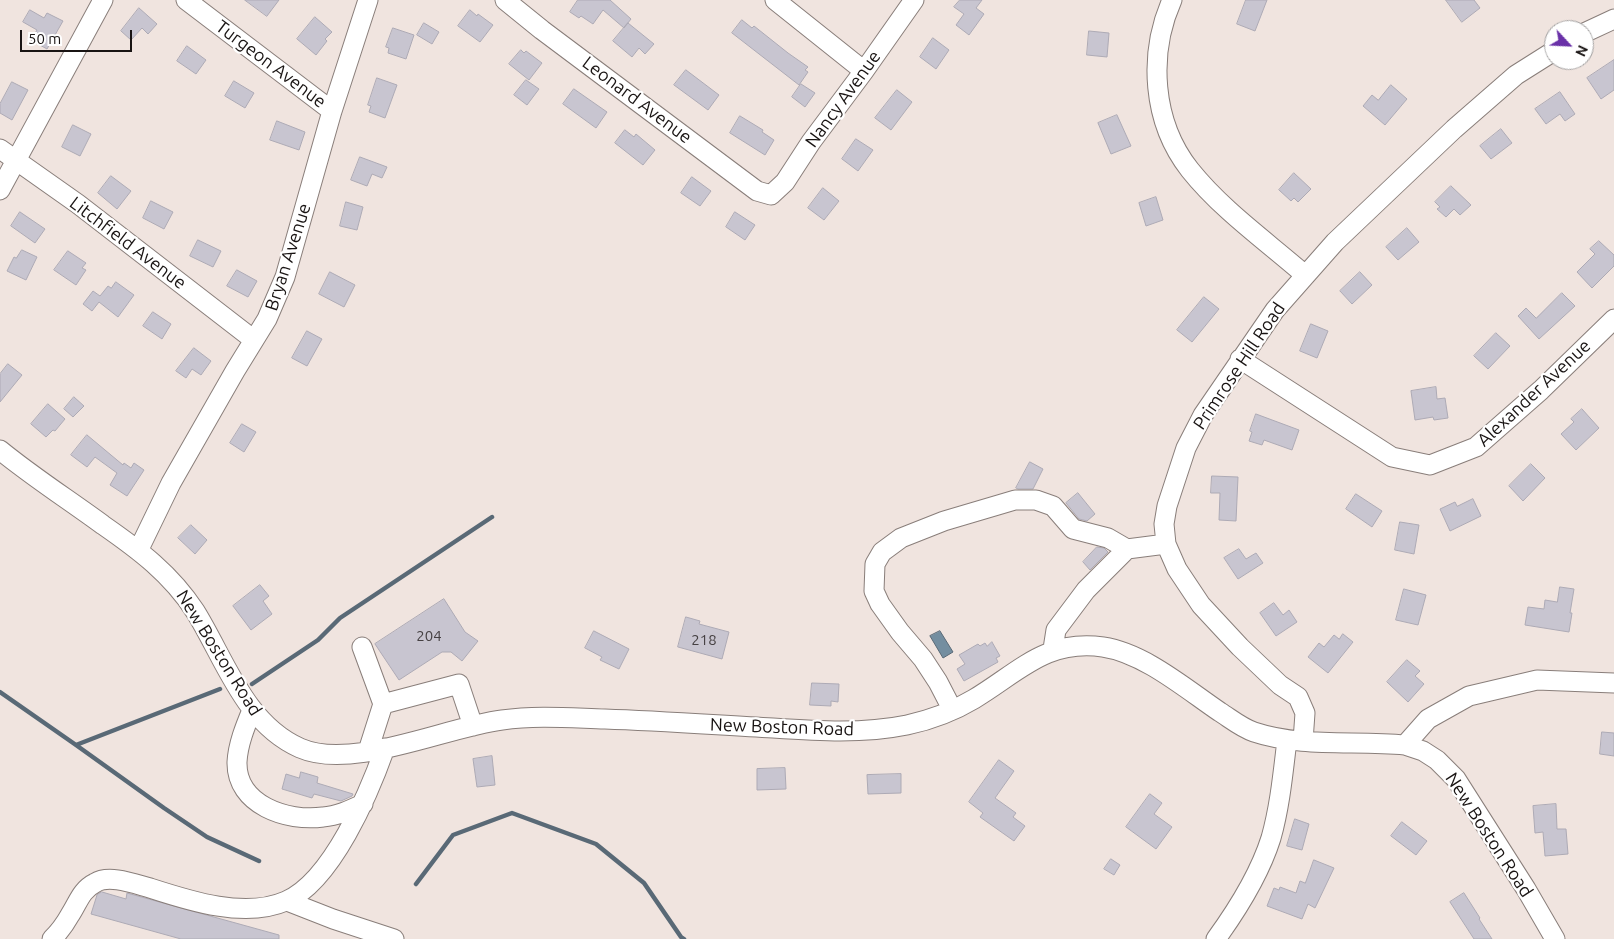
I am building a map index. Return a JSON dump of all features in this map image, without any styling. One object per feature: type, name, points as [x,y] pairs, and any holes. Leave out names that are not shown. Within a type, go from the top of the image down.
[{"type":"street","points":[[0,190],[103,0]]},
{"type":"street","name":"Turgeon Avenue","points":[[186,0],[332,111]]},
{"type":"street","name":"Bryan Avenue","points":[[139,549],[171,483],[267,319],[285,277],[332,111],[368,0]]},
{"type":"street","name":"Leonard Avenue","points":[[505,0],[757,191],[770,195]]},
{"type":"street","points":[[775,0],[864,71]]},
{"type":"street","name":"Nancy Avenue","points":[[770,195],[785,182],[811,142],[914,0]]},
{"type":"street","points":[[1172,0],[1165,15],[1159,41],[1157,68],[1158,94],[1164,120],[1175,145],[1188,168],[1206,188],[1305,275]]},
{"type":"street","points":[[1594,28],[1614,19]]},
{"type":"street","name":"Primrose Hill Road","points":[[1216,939],[1245,894],[1265,855],[1295,740],[1305,713],[1298,697],[1280,685],[1240,647],[1201,605],[1177,569],[1166,544],[1164,524],[1167,506],[1186,448],[1203,415],[1240,359],[1275,310],[1305,275],[1367,210],[1454,129],[1516,75],[1544,57]]},
{"type":"street","name":"Litchfield Avenue","points":[[0,149],[78,204],[254,340]]},
{"type":"street","name":"Alexander Avenue","points":[[1240,359],[1392,458],[1430,466],[1476,447],[1541,390],[1614,319]]},
{"type":"street","name":"New Boston Road","points":[[0,450],[139,549],[164,572],[195,612],[252,710],[265,725],[299,748],[318,753],[340,754],[376,750],[502,720],[549,717],[806,730],[872,730],[930,719],[970,702],[1025,664],[1053,649],[1078,645],[1106,647],[1132,655],[1158,669],[1251,731],[1295,740],[1404,745],[1423,751],[1437,760],[1456,779],[1526,889],[1554,939]]},
{"type":"street","points":[[952,710],[938,682],[923,659],[900,632],[880,604],[874,591],[875,564],[882,552],[901,538],[944,521],[1015,500],[1036,500],[1053,506],[1073,529],[1108,538],[1127,550]]},
{"type":"street","points":[[1053,649],[1056,630],[1086,590],[1127,550],[1166,544]]},
{"type":"street","points":[[52,939],[71,914],[82,892],[96,881],[114,879],[228,908],[262,907],[287,901],[308,886],[330,859],[363,804],[376,750],[384,704],[362,647]]},
{"type":"street","points":[[1404,745],[1428,719],[1469,696],[1536,680],[1614,683]]},
{"type":"street","points":[[384,704],[459,684],[473,726]]},
{"type":"street","points":[[252,710],[241,736],[237,763],[241,783],[251,799],[271,810],[296,817],[322,818],[345,813],[363,804]]},
{"type":"street","points":[[287,901],[333,919],[394,939]]},
{"type":"water","points":[[940,631],[953,652],[943,658],[930,636]]},
{"type":"building","points":[[245,0],[279,0],[267,16]]},
{"type":"building","points":[[578,0],[610,0],[631,19],[624,28],[603,10],[593,24],[581,16],[579,18],[570,12]]},
{"type":"building","points":[[960,0],[982,0],[976,8],[984,14],[969,35],[956,25],[964,14],[954,7]]},
{"type":"building","points":[[1246,0],[1267,0],[1255,31],[1237,24]]},
{"type":"building","points":[[1446,0],[1474,0],[1480,8],[1462,22]]},
{"type":"building","points":[[139,8],[157,24],[148,34],[142,28],[131,40],[121,31]]},
{"type":"building","points":[[30,10],[44,18],[47,13],[63,21],[47,49],[31,40],[37,30],[23,22]]},
{"type":"building","points":[[470,10],[493,25],[480,42],[458,26]]},
{"type":"building","points":[[315,17],[332,32],[325,39],[327,41],[316,55],[297,39]]},
{"type":"building","points":[[742,20],[752,28],[754,26],[808,67],[805,70],[808,72],[799,85],[732,33]]},
{"type":"building","points":[[424,23],[439,32],[432,44],[417,35]]},
{"type":"building","points":[[628,23],[654,44],[645,54],[639,48],[632,57],[613,41]]},
{"type":"building","points":[[393,28],[414,35],[406,59],[388,53],[389,48],[386,47]]},
{"type":"building","points":[[1089,31],[1109,33],[1107,57],[1087,55]]},
{"type":"building","points":[[933,38],[949,50],[936,69],[920,57]]},
{"type":"building","points":[[187,46],[206,60],[196,74],[177,61]]},
{"type":"building","points":[[521,50],[524,53],[526,51],[542,63],[529,80],[509,64]]},
{"type":"building","points":[[1614,60],[1614,90],[1601,99],[1587,78]]},
{"type":"building","points":[[686,70],[719,95],[708,110],[674,85]]},
{"type":"building","points":[[377,78],[397,85],[385,118],[369,112],[371,106],[368,105]]},
{"type":"building","points":[[526,80],[539,89],[527,105],[514,95]]},
{"type":"building","points":[[234,81],[254,93],[245,108],[225,96]]},
{"type":"building","points":[[12,82],[28,90],[12,120],[0,113],[0,104]]},
{"type":"building","points":[[801,84],[815,93],[805,107],[792,97]]},
{"type":"building","points":[[1391,85],[1407,99],[1385,125],[1363,106],[1372,95],[1378,100]]},
{"type":"building","points":[[574,89],[607,112],[596,128],[563,104]]},
{"type":"building","points":[[897,90],[912,102],[891,130],[875,118]]},
{"type":"building","points":[[1560,92],[1575,114],[1565,121],[1560,114],[1546,124],[1535,109]]},
{"type":"building","points":[[1117,115],[1131,146],[1111,154],[1098,123]]},
{"type":"building","points":[[740,116],[763,130],[762,132],[774,140],[765,155],[730,133]]},
{"type":"building","points":[[277,121],[305,132],[299,150],[270,140]]},
{"type":"building","points":[[73,125],[91,134],[80,156],[62,147]]},
{"type":"building","points":[[1501,129],[1512,143],[1491,159],[1480,146]]},
{"type":"building","points":[[625,130],[634,137],[636,134],[655,150],[643,165],[615,143]]},
{"type":"building","points":[[856,139],[873,150],[858,171],[842,159]]},
{"type":"building","points":[[360,157],[387,167],[382,178],[372,174],[367,186],[351,180]]},
{"type":"building","points":[[1294,173],[1311,189],[1298,202],[1294,198],[1291,201],[1279,190]]},
{"type":"building","points":[[111,176],[131,191],[117,209],[98,193]]},
{"type":"building","points":[[692,177],[711,191],[700,206],[681,193]]},
{"type":"building","points":[[1451,186],[1471,205],[1460,215],[1454,209],[1446,217],[1437,209],[1440,207],[1435,202]]},
{"type":"building","points":[[823,188],[839,201],[824,220],[808,208]]},
{"type":"building","points":[[1156,197],[1163,220],[1146,226],[1139,203]]},
{"type":"building","points":[[151,201],[173,212],[164,229],[143,218]]},
{"type":"building","points":[[346,202],[363,207],[357,230],[340,226]]},
{"type":"building","points":[[20,212],[45,229],[35,243],[11,226]]},
{"type":"building","points":[[735,212],[755,225],[745,240],[726,227]]},
{"type":"building","points":[[1407,228],[1419,242],[1398,260],[1386,247]]},
{"type":"building","points":[[198,240],[221,251],[213,267],[190,256]]},
{"type":"building","points":[[1599,241],[1614,255],[1614,266],[1592,288],[1577,272],[1595,254],[1590,249]]},
{"type":"building","points":[[22,250],[37,257],[26,280],[7,271],[14,257],[16,258]]},
{"type":"building","points":[[68,251],[86,263],[82,268],[86,270],[76,285],[54,270]]},
{"type":"building","points":[[237,270],[257,281],[248,297],[227,286]]},
{"type":"building","points":[[330,272],[355,285],[344,307],[319,294]]},
{"type":"building","points":[[1360,272],[1372,285],[1352,304],[1340,291]]},
{"type":"building","points":[[116,282],[134,295],[118,317],[99,302],[92,311],[83,304],[93,291],[100,296],[108,286],[111,288]]},
{"type":"building","points":[[1562,293],[1575,306],[1539,339],[1518,316],[1526,308],[1536,318]]},
{"type":"building","points":[[1204,297],[1219,309],[1192,342],[1177,330]]},
{"type":"building","points":[[153,312],[171,324],[162,339],[143,326]]},
{"type":"building","points":[[1311,324],[1328,331],[1317,358],[1300,351]]},
{"type":"building","points":[[307,331],[322,339],[307,366],[292,358]]},
{"type":"building","points":[[1496,333],[1510,346],[1488,369],[1474,356]]},
{"type":"building","points":[[194,348],[211,361],[201,375],[192,369],[186,378],[176,371]]},
{"type":"building","points":[[8,364],[22,375],[0,402],[0,374]]},
{"type":"building","points":[[1436,387],[1437,399],[1445,398],[1448,418],[1434,420],[1433,417],[1415,420],[1411,391]]},
{"type":"building","points":[[74,397],[84,406],[73,417],[64,409]]},
{"type":"building","points":[[48,404],[65,419],[55,431],[53,430],[46,437],[31,424]]},
{"type":"building","points":[[1582,409],[1599,428],[1576,450],[1561,434],[1574,422],[1571,419]]},
{"type":"building","points":[[1256,414],[1299,430],[1292,450],[1264,440],[1262,445],[1249,441],[1252,432],[1250,431]]},
{"type":"building","points":[[242,424],[256,432],[244,452],[230,443]]},
{"type":"building","points":[[87,435],[123,465],[124,463],[131,468],[134,463],[144,470],[127,496],[110,485],[117,473],[95,457],[87,467],[71,455]]},
{"type":"building","points":[[1030,462],[1043,469],[1033,489],[1018,489],[1016,488]]},
{"type":"building","points":[[1531,464],[1545,478],[1523,501],[1509,486]]},
{"type":"building","points":[[1212,476],[1238,477],[1236,521],[1219,520],[1220,493],[1211,493]]},
{"type":"building","points":[[1078,493],[1095,514],[1087,521],[1079,519],[1066,503]]},
{"type":"building","points":[[1356,494],[1382,511],[1372,527],[1346,509]]},
{"type":"building","points":[[1473,499],[1481,516],[1450,531],[1440,509],[1455,502],[1457,506]]},
{"type":"building","points":[[1400,522],[1419,525],[1414,554],[1395,550]]},
{"type":"building","points":[[191,525],[207,540],[195,554],[178,538]]},
{"type":"building","points":[[1097,547],[1104,548],[1108,552],[1090,570],[1083,562]]},
{"type":"building","points":[[1239,549],[1246,559],[1256,553],[1263,563],[1238,579],[1224,558]]},
{"type":"building","points":[[260,585],[269,596],[263,601],[272,614],[251,630],[233,606]]},
{"type":"building","points":[[1560,587],[1574,589],[1569,632],[1525,625],[1528,607],[1544,609],[1545,600],[1557,602]]},
{"type":"building","points":[[1404,589],[1426,595],[1418,625],[1396,620]]},
{"type":"building","points":[[444,599],[465,632],[478,641],[462,661],[451,652],[442,652],[399,680],[375,644]]},
{"type":"building","points":[[1274,603],[1283,615],[1289,610],[1297,622],[1276,636],[1260,613]]},
{"type":"building","points":[[686,617],[700,621],[699,624],[729,632],[722,659],[678,647]]},
{"type":"building","points":[[594,631],[629,649],[619,669],[600,660],[602,657],[585,648]]},
{"type":"building","points":[[1343,634],[1353,642],[1328,673],[1308,657],[1319,643],[1324,647],[1334,635],[1339,639]]},
{"type":"building","points":[[992,642],[1000,656],[996,658],[998,662],[964,681],[957,669],[965,664],[959,655],[978,644],[980,646],[985,643],[987,646]]},
{"type":"building","points":[[1407,660],[1420,671],[1415,676],[1424,684],[1408,702],[1387,682]]},
{"type":"building","points":[[812,683],[839,684],[838,702],[831,701],[831,706],[810,705]]},
{"type":"building","points":[[1602,732],[1614,733],[1614,756],[1600,754]]},
{"type":"building","points":[[492,756],[495,785],[477,787],[473,759]]},
{"type":"building","points":[[999,760],[1014,771],[995,798],[1016,813],[1013,817],[1025,826],[1014,841],[980,817],[983,813],[969,802]]},
{"type":"building","points":[[785,768],[786,789],[757,790],[757,769]]},
{"type":"building","points":[[301,772],[318,777],[317,783],[353,794],[341,801],[314,794],[312,798],[282,789],[286,774],[299,778]]},
{"type":"building","points":[[901,774],[901,793],[868,794],[867,775]]},
{"type":"building","points":[[1150,794],[1162,803],[1154,814],[1172,827],[1156,849],[1126,827]]},
{"type":"building","points":[[1556,804],[1557,829],[1566,829],[1568,854],[1545,856],[1543,832],[1535,833],[1533,806]]},
{"type":"building","points":[[1295,819],[1309,824],[1302,850],[1287,846]]},
{"type":"building","points":[[1402,822],[1427,841],[1416,855],[1391,836]]},
{"type":"building","points":[[1111,859],[1120,865],[1114,875],[1104,869]]},
{"type":"building","points":[[1314,860],[1334,868],[1315,908],[1308,904],[1302,919],[1267,906],[1274,888],[1279,890],[1280,887],[1296,893],[1300,881],[1305,883]]},
{"type":"building","points":[[102,892],[126,899],[127,893],[279,935],[279,939],[181,939],[91,914],[97,895]]},
{"type":"building","points":[[1464,893],[1492,939],[1474,939],[1450,902]]},
{"type":"waterway","points":[[252,684],[318,640],[340,618],[492,517]]},
{"type":"waterway","points":[[0,692],[76,745],[220,689]]},
{"type":"waterway","points":[[76,745],[207,837],[259,861]]},
{"type":"waterway","points":[[416,884],[453,835],[512,813],[596,844],[644,883],[684,939]]}]
